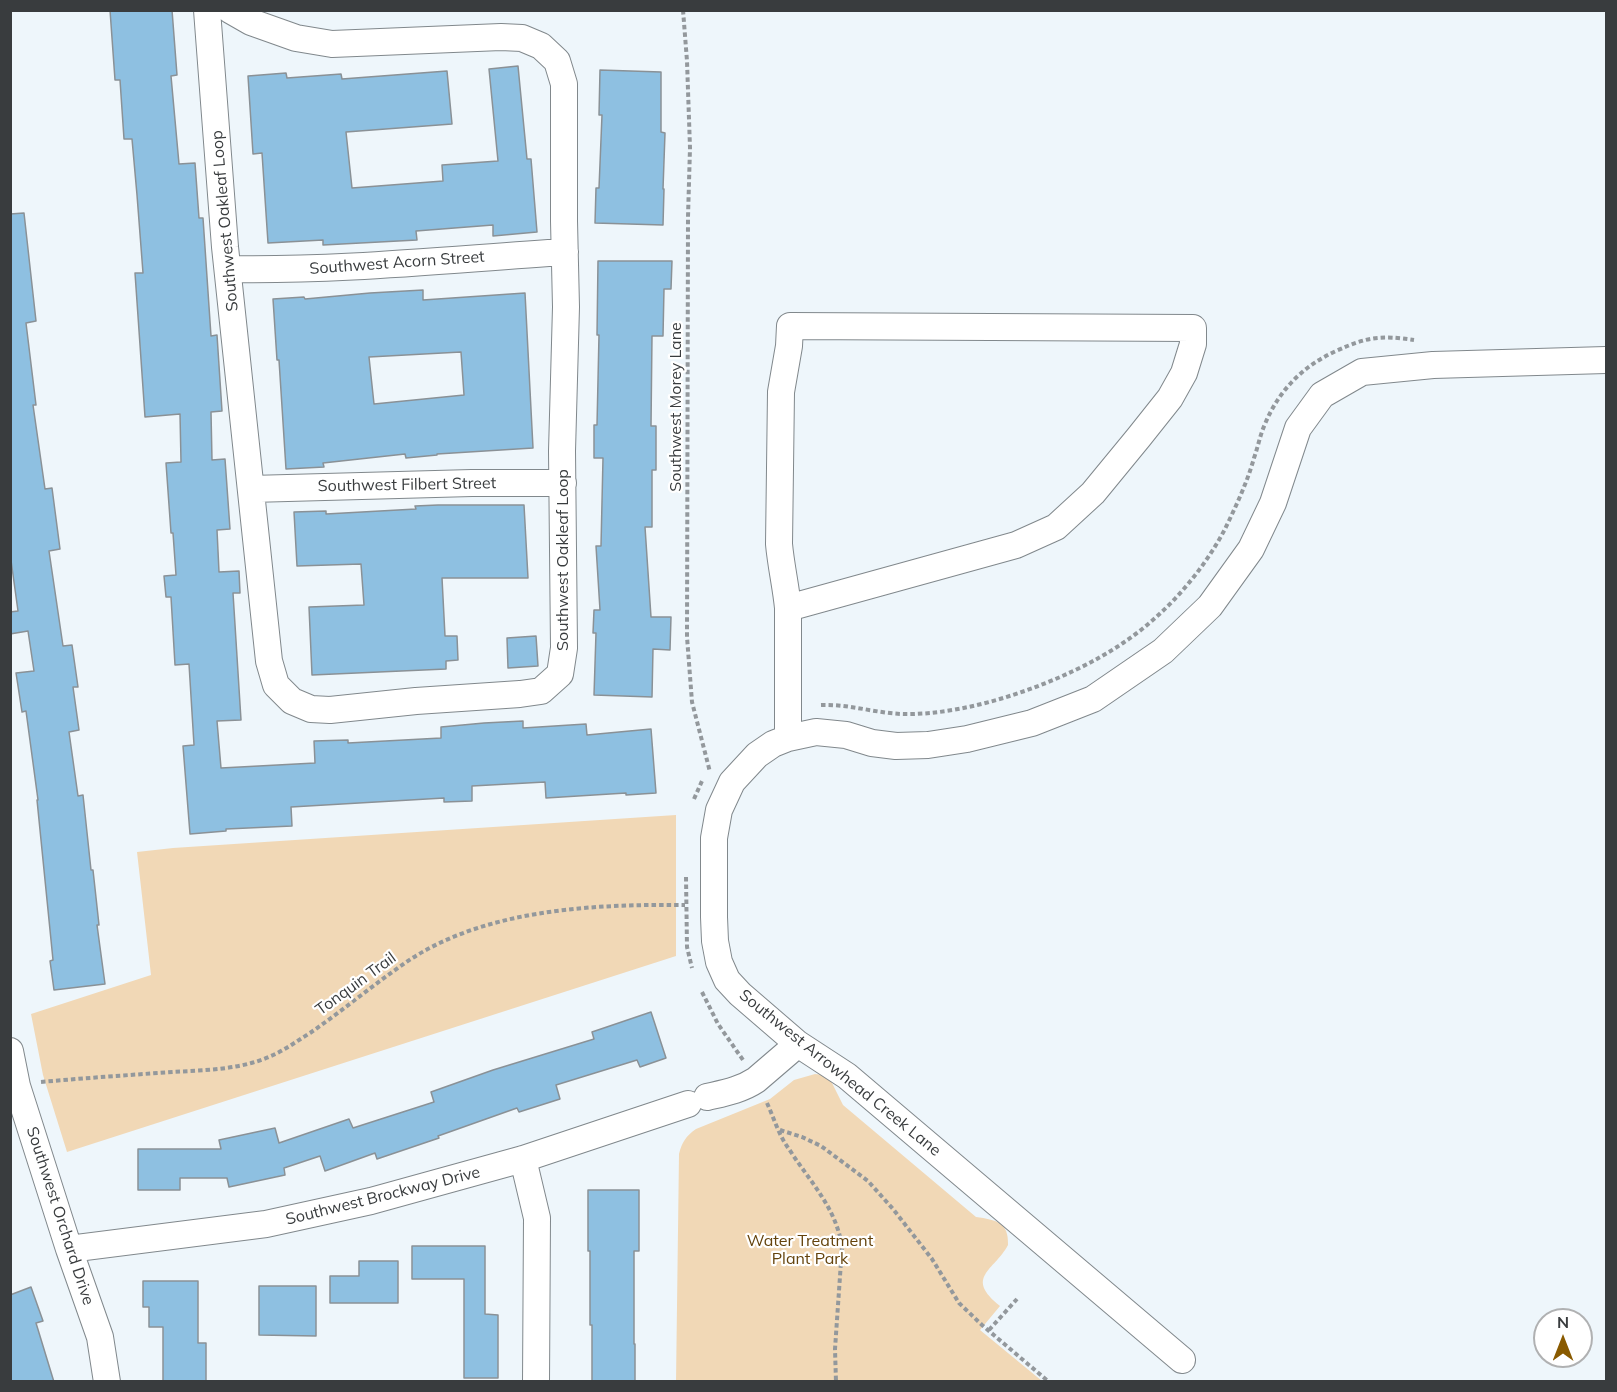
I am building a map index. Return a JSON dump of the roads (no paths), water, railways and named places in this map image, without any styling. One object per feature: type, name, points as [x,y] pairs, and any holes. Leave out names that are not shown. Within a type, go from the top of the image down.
[{"type":"street","name":"Southwest Oakleaf Loop","points":[[207,10],[228,269],[269,661],[276,685],[292,701],[310,709],[330,710],[541,691],[560,674],[564,648],[562,451],[566,307],[564,84],[557,61],[541,46],[522,38],[332,44],[296,38],[252,22],[230,10]]},
{"type":"street","name":"Southwest Acorn Street","points":[[228,269],[277,270],[361,266],[565,252]]},
{"type":"street","points":[[788,608],[1016,544],[1056,527],[1093,493],[1170,398],[1184,373],[1193,344],[1193,328],[790,326],[781,392],[780,450],[780,561],[788,608],[788,738]]},
{"type":"street","name":"Southwest Arrowhead Creek Lane","points":[[1182,1360],[847,1076],[798,1044],[740,994],[728,980],[719,962],[714,917],[714,838],[724,796],[732,782],[757,755],[773,744],[788,738],[816,732],[846,735],[872,743],[896,746],[928,745],[967,739],[1032,723],[1093,699],[1163,651],[1210,606],[1251,549],[1273,503],[1298,428],[1322,395],[1362,372],[1433,365],[1606,360]]},
{"type":"street","name":"Southwest Filbert Street","points":[[251,489],[563,483]]},
{"type":"street","name":"Southwest Brockway Drive","points":[[69,1249],[266,1224],[371,1201],[523,1159],[749,1085],[798,1044]]},
{"type":"street","name":"Southwest Orchard Drive","points":[[10,1051],[16,1086],[100,1337],[107,1382]]},
{"type":"street","points":[[523,1159],[537,1218],[536,1382]]},
{"type":"park label","name":"Water Treatment Plant Park","points":[[810,1250]]}]
